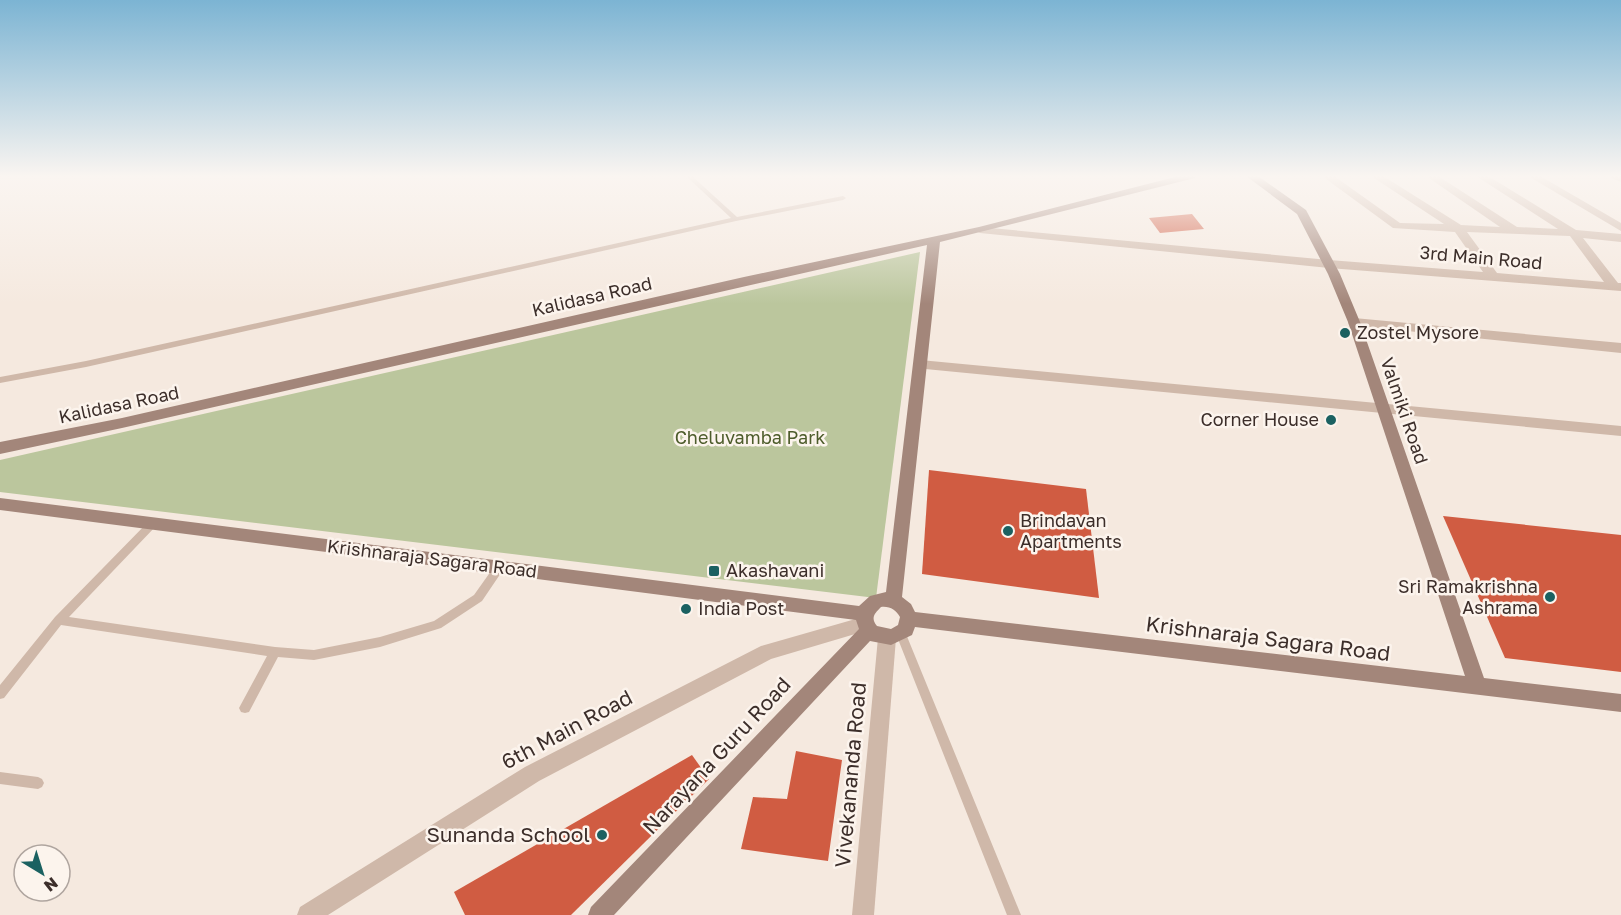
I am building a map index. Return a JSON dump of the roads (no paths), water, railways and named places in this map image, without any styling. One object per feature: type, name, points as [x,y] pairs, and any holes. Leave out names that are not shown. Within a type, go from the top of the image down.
[{"type":"street","name":"Kalidasa Road","points":[[0,448],[122,423],[1024,219]]},
{"type":"street","name":"Valmiki Road","points":[[1305,219],[1329,264],[1354,322],[1477,686]]},
{"type":"street","points":[[1387,219],[1397,226],[1573,233],[1621,238]]},
{"type":"street","points":[[1443,219],[1458,228],[1493,277]]},
{"type":"street","points":[[1496,219],[1513,230]]},
{"type":"street","points":[[1550,219],[1573,233],[1617,286]]},
{"type":"street","points":[[1605,219],[1621,228]]},
{"type":"street","name":"3rd Main Road","points":[[980,230],[1329,264],[1617,286]]},
{"type":"street","points":[[883,627],[903,606],[893,601],[934,239]]},
{"type":"street","points":[[1354,322],[1621,348]]},
{"type":"street","points":[[920,365],[1621,431]]},
{"type":"street","name":"Krishnaraja Sagara Road","points":[[0,504],[500,567],[883,627],[1477,686],[1621,703]]},
{"type":"street","name":"Narayana Guru Road","points":[[599,915],[883,627],[870,605],[876,601],[893,601]]},
{"type":"street","name":"6th Main Road","points":[[308,915],[552,764],[767,652],[883,627]]},
{"type":"street","name":"Vivekananda Road","points":[[863,915],[883,627]]},
{"type":"lane","points":[[0,380],[86,364],[736,219]]},
{"type":"lane","points":[[0,694],[59,620],[153,524]]},
{"type":"lane","points":[[59,620],[275,652],[314,655],[380,642],[437,625],[478,598],[500,567]]},
{"type":"lane","points":[[883,627],[1014,915]]},
{"type":"lane","points":[[245,708],[275,652]]},
{"type":"lane","points":[[0,778],[38,783]]},
{"type":"place","name":"Zostel Mysore","points":[[1345,333]]},
{"type":"place","name":"Corner House","points":[[1331,420]]},
{"type":"place","name":"Brindavan Apartments","points":[[1008,531]]},
{"type":"place","name":"Akashavani","points":[[714,571]]},
{"type":"place","name":"Sri Ramakrishna Ashrama","points":[[1550,597]]},
{"type":"place","name":"India Post","points":[[686,609]]},
{"type":"place","name":"Sunanda School","points":[[602,835]]},
{"type":"park label","name":"Cheluvamba Park","points":[[750,438]]}]
